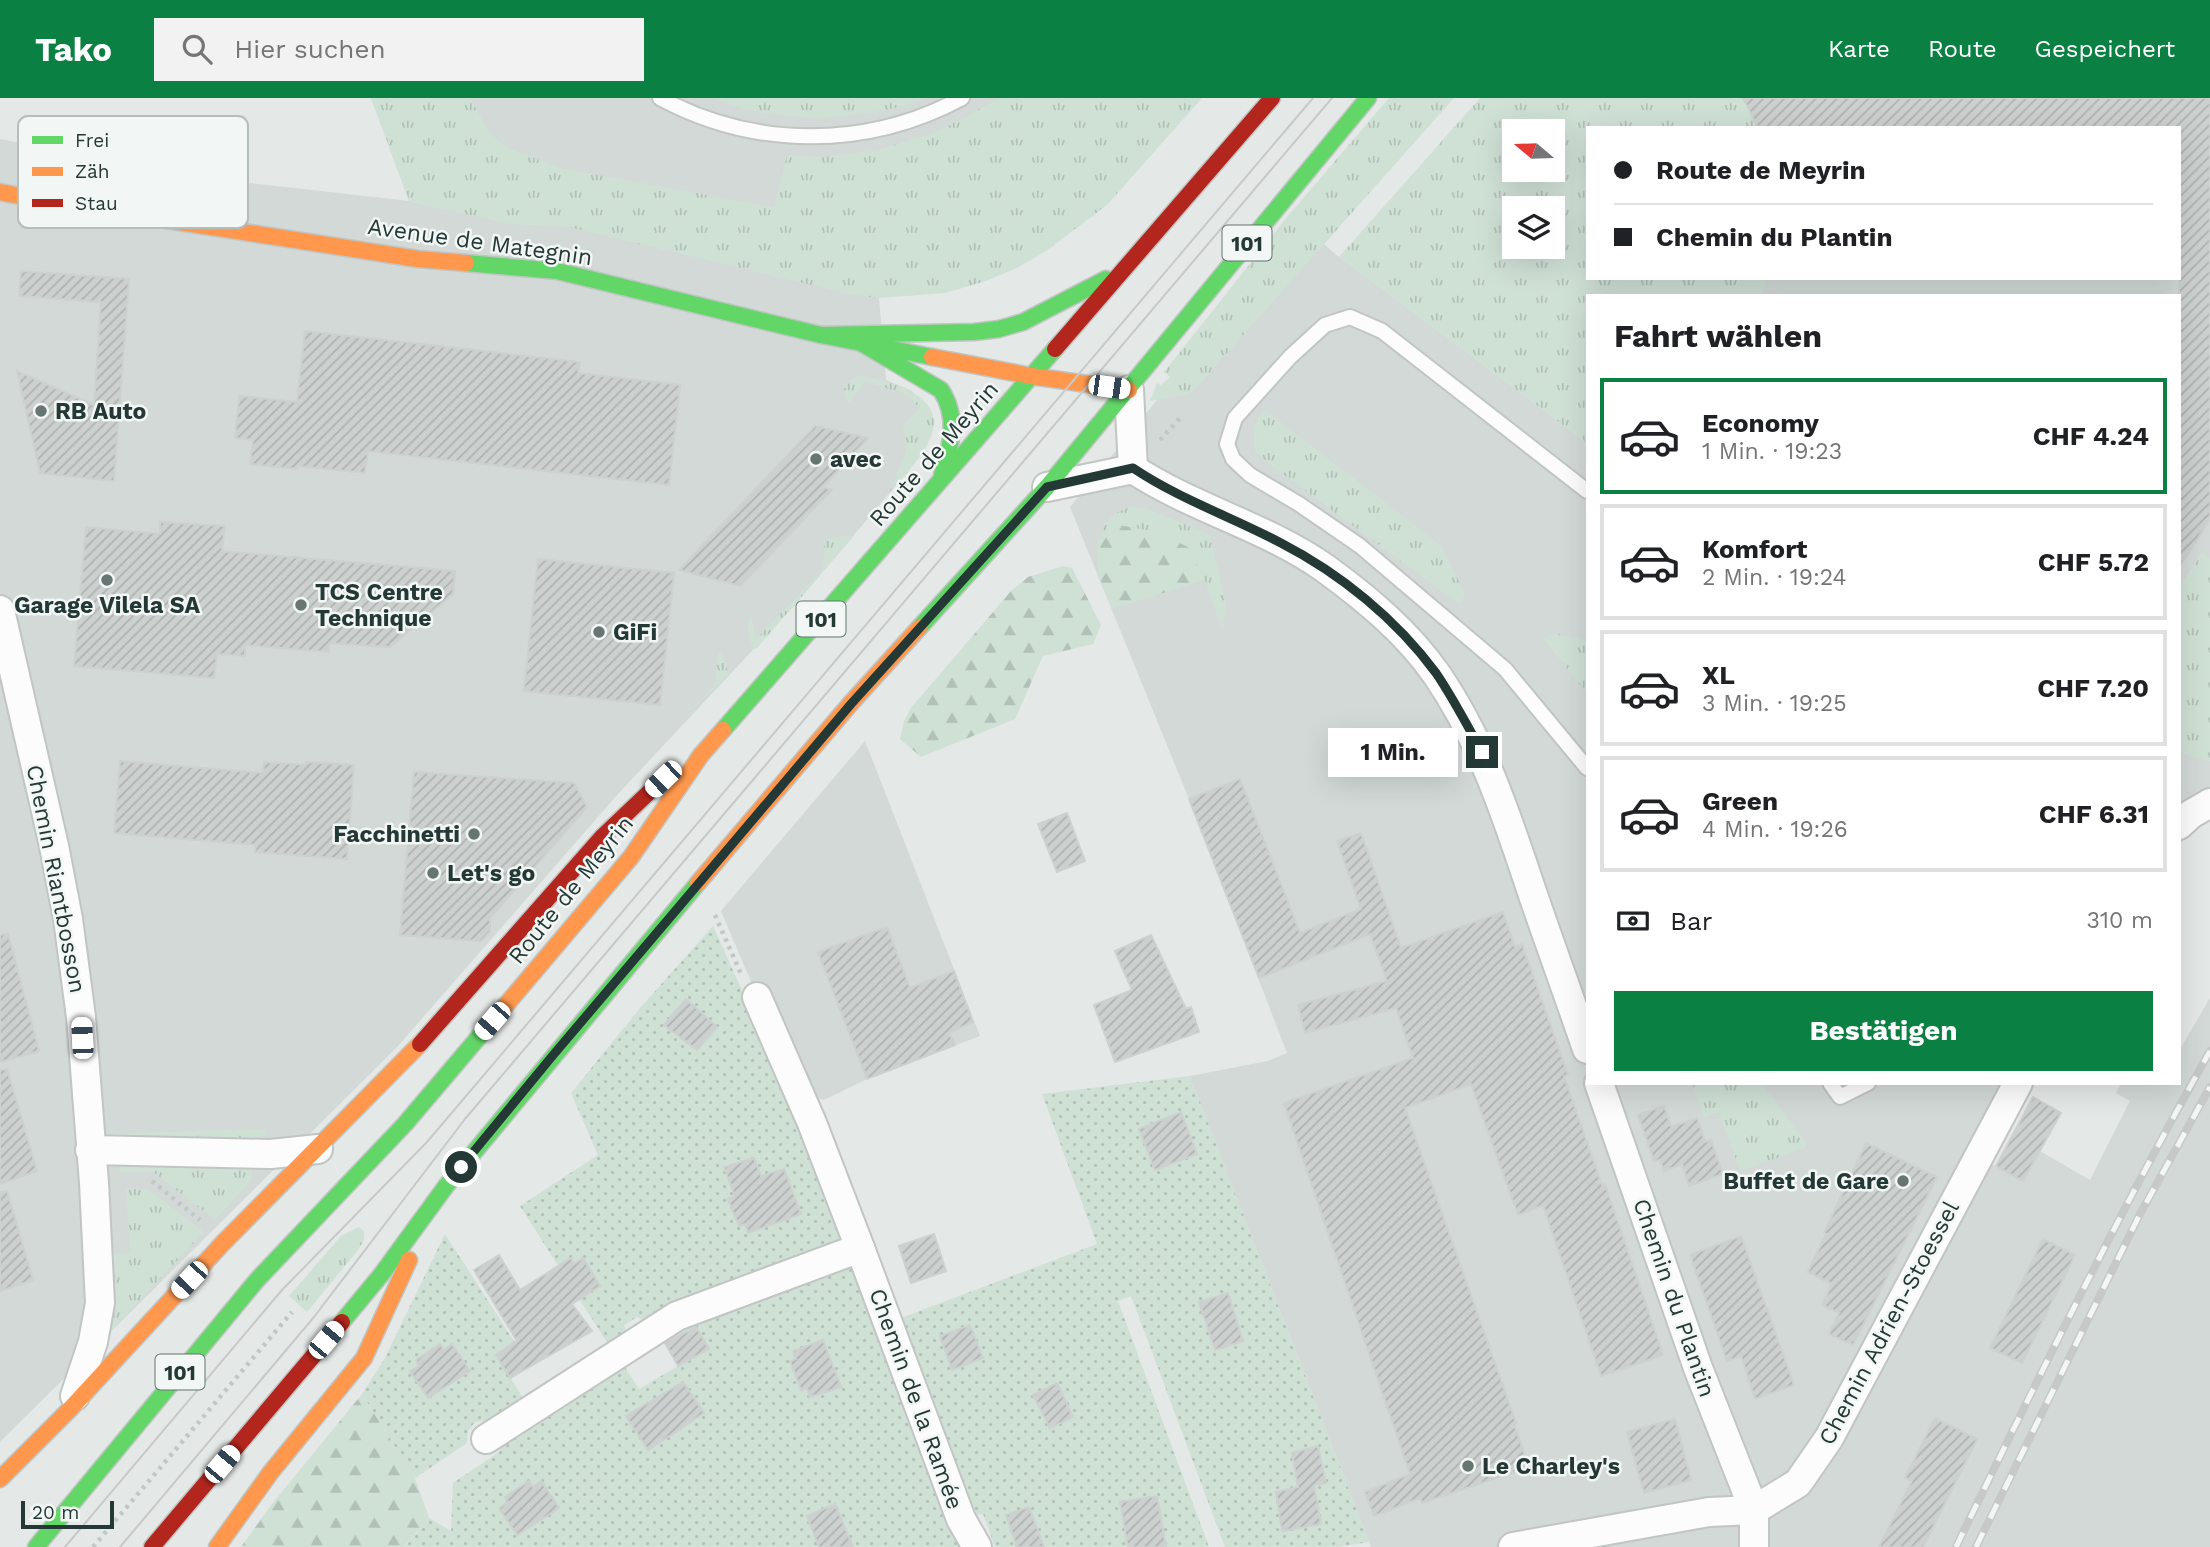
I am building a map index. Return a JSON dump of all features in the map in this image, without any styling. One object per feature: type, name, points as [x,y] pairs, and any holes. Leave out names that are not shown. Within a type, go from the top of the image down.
[{"type":"main road","name":"Route de Meyrin","points":[[36,1547],[257,1280],[405,1124],[631,858],[701,755],[1272,98]]},
{"type":"main road","name":"101","points":[[152,1547],[381,1275],[430,1208],[554,1054],[851,704],[1047,487],[1368,98]]},
{"type":"main road","name":"Avenue de Mategnin","points":[[0,192],[18,195]]},
{"type":"main road","name":"Avenue de Mategnin","points":[[220,228],[418,258],[557,271],[863,344],[1031,376],[1129,390]]},
{"type":"main road","points":[[821,335],[946,333],[999,329],[1023,322],[1124,270]]},
{"type":"main road","points":[[863,344],[941,390],[948,399],[954,427],[939,482]]},
{"type":"main road","points":[[0,1479],[71,1408],[223,1243],[405,1061],[602,837],[663,779],[701,755]]},
{"type":"main road","points":[[217,1547],[271,1472],[364,1358],[406,1268],[430,1208]]},
{"type":"street","points":[[1129,390],[1133,468]]},
{"type":"street","points":[[1047,487],[1133,468],[1160,486],[1282,543],[1324,568],[1375,607],[1411,643],[1436,673],[1482,752],[1508,818],[1586,1046]]},
{"type":"street","name":"Chemin Riantbosson","points":[[0,610],[54,846],[68,919],[81,1017],[100,1303],[93,1342],[71,1408]]},
{"type":"street","points":[[2181,823],[2210,803]]},
{"type":"street","name":"Chemin de la Ramée","points":[[757,997],[812,1124],[961,1520],[977,1547]]},
{"type":"street","name":"Chemin du Plantin","points":[[1600,1085],[1698,1368],[1754,1510]]},
{"type":"street","name":"Chemin Adrien-Stoessel","points":[[1754,1510],[1798,1483],[1829,1438],[2017,1085]]},
{"type":"street","points":[[90,1150],[271,1154],[317,1149]]},
{"type":"street","points":[[486,1440],[677,1316],[860,1248]]},
{"type":"street","points":[[1513,1547],[1709,1512],[1754,1510],[1754,1547]]},
{"type":"lane","points":[[660,98],[718,124],[752,131],[811,137],[876,131],[927,115],[962,98]]},
{"type":"lane","points":[[1586,490],[1382,331],[1350,317],[1325,325],[1290,357],[1235,418],[1228,434],[1227,444],[1233,459],[1250,475],[1299,504],[1360,546],[1505,669],[1586,767]]},
{"type":"lane","points":[[1831,1085],[1840,1097],[1864,1085]]},
{"type":"path","points":[[718,921],[749,992],[757,997]]},
{"type":"path","points":[[149,1178],[211,1228]]},
{"type":"path","points":[[93,1547],[292,1312]]},
{"type":"shaded area","points":[[371,98],[1201,98],[1006,261],[879,298],[886,380],[912,391],[932,417],[933,430],[918,459],[795,605],[617,795],[398,1046],[0,1442],[0,139],[18,143],[18,228],[248,228],[248,183],[409,201]]},
{"type":"shaded area","points":[[2210,98],[2210,559],[2202,553],[2181,586],[2181,294],[1749,294],[1753,280],[2181,280],[2181,126],[1766,126]]},
{"type":"shaded area","points":[[1300,224],[1339,257],[1586,442],[1586,1085],[2031,1085],[1990,1163],[2023,1181],[2040,1151],[2090,1180],[2130,1101],[2116,1093],[2120,1085],[2181,1085],[2181,1048],[2210,998],[2210,1547],[1371,1547],[1190,1076],[1268,1061],[1287,1053],[1189,799],[1070,507]]},
{"type":"shaded area","points":[[865,741],[980,1036],[867,1079],[824,1100],[815,1097],[770,990],[752,984],[721,911]]},
{"type":"shaded area","points":[[2181,753],[2210,761],[2210,807],[2181,843]]},
{"type":"green space","points":[[371,98],[470,98],[489,132],[506,147],[560,168],[774,207],[787,155],[824,157],[877,150],[937,132],[999,98],[1202,98],[1107,205],[1046,251],[1017,268],[986,281],[945,293],[879,298],[848,294],[573,228],[510,224],[410,202]]},
{"type":"green space","points":[[713,98],[926,98],[908,105],[867,113],[800,117],[756,111]]},
{"type":"green space","points":[[1389,98],[1454,98],[1190,394],[1150,401],[1157,383],[1161,385],[1170,377],[1164,372],[1288,216]]},
{"type":"green space","points":[[1480,98],[1743,98],[1757,126],[1586,126],[1586,280],[1766,280],[1762,294],[1586,294],[1586,442],[1339,257]]},
{"type":"green space","points":[[856,375],[901,387],[915,394],[926,403],[933,414],[934,428],[927,445],[889,493],[906,451],[903,424],[920,408],[903,393],[865,382],[849,403],[844,396],[844,389]]},
{"type":"green space","points":[[1265,410],[1442,546],[1464,592],[1459,604],[1255,451],[1256,424]]},
{"type":"green space","points":[[1130,507],[1146,508],[1210,535],[1226,605],[1223,632],[1205,580],[1188,547],[1119,525],[1101,533],[1112,516]]},
{"type":"green space","points":[[1119,525],[1156,532],[1188,547],[1205,580],[1112,609],[1099,572],[1097,554],[1101,533]]},
{"type":"green space","points":[[854,536],[757,648],[752,647],[747,626],[751,615],[756,639],[823,569],[824,544],[832,537]]},
{"type":"green space","points":[[2203,552],[2210,559],[2210,761],[2181,753],[2181,586]]},
{"type":"green space","points":[[1063,566],[1072,568],[1101,625],[1093,644],[1043,656],[1015,719],[921,757],[900,739],[904,721],[911,708],[1011,591],[1028,577]]},
{"type":"green space","points":[[1553,633],[1586,640],[1586,693],[1544,639]]},
{"type":"green space","points":[[718,652],[721,652],[729,674],[689,712],[715,683]]},
{"type":"green space","points":[[713,926],[802,1123],[844,1232],[835,1246],[645,1321],[637,1317],[624,1325],[627,1334],[610,1347],[520,1206],[598,1155],[571,1093],[641,1007]]},
{"type":"green space","points":[[1190,1076],[1369,1542],[1337,1547],[1225,1547],[1131,1296],[1118,1301],[1209,1547],[995,1547],[983,1514],[974,1515],[901,1318],[1097,1244],[1042,1094]]},
{"type":"green space","points":[[1693,1085],[1763,1085],[1807,1143],[1805,1148],[1740,1171],[1719,1112],[1704,1117]]},
{"type":"green space","points":[[266,1129],[265,1145],[114,1137],[115,1133]]},
{"type":"green space","points":[[120,1161],[253,1164],[251,1181],[215,1220],[153,1172],[120,1172]]},
{"type":"green space","points":[[126,1189],[148,1189],[204,1232],[112,1330],[105,1334],[113,1291],[112,1255],[130,1253]]},
{"type":"green space","points":[[359,1227],[364,1232],[364,1240],[358,1250],[307,1312],[289,1296],[341,1236]]},
{"type":"green space","points":[[445,1234],[530,1366],[511,1379],[522,1396],[521,1404],[498,1418],[475,1422],[468,1431],[467,1443],[415,1478],[362,1394],[385,1358]]},
{"type":"green space","points":[[843,1264],[857,1271],[961,1547],[405,1547],[429,1518],[451,1531],[453,1483],[495,1455],[500,1450],[503,1438],[621,1361],[639,1389],[678,1366],[662,1338]]},
{"type":"green space","points":[[362,1394],[415,1478],[429,1518],[404,1547],[241,1547],[272,1504]]},
{"type":"building","points":[[1743,98],[2210,98],[2210,519],[2181,565],[2181,126],[1757,126]]},
{"type":"building","points":[[21,271],[129,279],[114,481],[40,473],[17,371],[94,405],[101,302],[19,296]]},
{"type":"building","points":[[305,331],[580,362],[578,373],[680,385],[669,485],[368,451],[365,473],[250,464],[253,440],[235,438],[239,396],[297,402]]},
{"type":"building","points":[[815,426],[868,438],[823,487],[832,490],[740,586],[679,570]]},
{"type":"building","points":[[160,522],[225,526],[222,551],[455,571],[453,594],[390,647],[329,643],[329,652],[245,645],[245,656],[217,654],[214,678],[74,666],[86,527],[160,534]]},
{"type":"building","name":"GiFi","points":[[538,559],[674,573],[660,705],[524,691]]},
{"type":"building","points":[[120,761],[263,773],[264,762],[354,765],[347,859],[255,852],[256,845],[114,833]]},
{"type":"building","points":[[414,772],[574,783],[587,807],[490,918],[490,932],[481,941],[400,935]]},
{"type":"building","points":[[1240,779],[1300,933],[1361,909],[1337,841],[1361,833],[1401,948],[1503,912],[1515,947],[1522,944],[1568,1075],[1564,1076],[1602,1185],[1605,1184],[1663,1355],[1601,1376],[1543,1205],[1518,1215],[1471,1084],[1405,1108],[1529,1467],[1422,1503],[1420,1498],[1374,1516],[1365,1492],[1410,1474],[1284,1103],[1413,1058],[1396,1008],[1305,1033],[1298,1005],[1387,981],[1370,934],[1259,978],[1189,799]]},
{"type":"building","points":[[1067,813],[1085,861],[1057,872],[1038,824]]},
{"type":"building","points":[[887,927],[910,988],[954,971],[973,1022],[949,1033],[955,1045],[867,1079],[818,952]]},
{"type":"building","points":[[8,934],[39,1051],[0,1062],[0,935]]},
{"type":"building","points":[[1151,935],[1186,1009],[1191,1007],[1199,1032],[1115,1062],[1094,1005],[1132,990],[1115,951]]},
{"type":"building","points":[[686,999],[717,1027],[697,1050],[664,1025]]},
{"type":"building","points":[[7,1069],[37,1171],[0,1184],[0,1070]]},
{"type":"building","points":[[2033,1097],[2061,1113],[2023,1181],[1996,1166]]},
{"type":"building","points":[[1664,1106],[1671,1127],[1697,1118],[1705,1142],[1711,1140],[1723,1174],[1689,1186],[1682,1164],[1664,1171],[1660,1160],[1654,1161],[1638,1115]]},
{"type":"building","points":[[1181,1112],[1197,1154],[1155,1170],[1139,1129]]},
{"type":"building","points":[[1866,1143],[1937,1177],[1853,1345],[1829,1334],[1839,1313],[1822,1305],[1832,1284],[1808,1272]]},
{"type":"building","points":[[754,1158],[761,1176],[784,1169],[801,1214],[748,1233],[745,1224],[739,1226],[728,1199],[735,1197],[724,1167]]},
{"type":"building","points":[[7,1191],[33,1280],[0,1291],[0,1192]]},
{"type":"building","points":[[934,1234],[946,1271],[911,1283],[899,1246]]},
{"type":"building","points":[[1741,1236],[1794,1385],[1755,1399],[1741,1356],[1727,1361],[1690,1255]]},
{"type":"building","points":[[2043,1239],[2075,1255],[2022,1363],[1990,1348]]},
{"type":"building","points":[[499,1255],[520,1290],[571,1258],[574,1264],[583,1258],[600,1286],[572,1304],[592,1331],[510,1378],[496,1355],[517,1341],[474,1270]]},
{"type":"building","points":[[1228,1293],[1243,1341],[1215,1350],[1199,1302]]},
{"type":"building","points":[[970,1325],[983,1358],[952,1370],[940,1336]]},
{"type":"building","points":[[696,1327],[709,1349],[678,1366],[665,1343]]},
{"type":"building","points":[[823,1340],[841,1387],[810,1397],[807,1388],[801,1390],[790,1361],[796,1359],[793,1351]]},
{"type":"building","points":[[440,1344],[444,1350],[452,1344],[470,1371],[428,1398],[410,1371],[419,1366],[416,1360]]},
{"type":"building","points":[[683,1382],[704,1413],[648,1450],[626,1416]]},
{"type":"building","points":[[1057,1383],[1073,1417],[1050,1428],[1033,1395]]},
{"type":"building","points":[[1935,1418],[1977,1439],[1923,1547],[1879,1547],[1912,1481],[1905,1478]]},
{"type":"building","points":[[1675,1419],[1691,1480],[1644,1493],[1627,1432]]},
{"type":"building","points":[[1318,1446],[1326,1483],[1314,1485],[1321,1524],[1282,1531],[1276,1492],[1298,1487],[1292,1453]]},
{"type":"building","points":[[529,1481],[533,1487],[541,1481],[559,1508],[517,1535],[499,1508],[508,1502],[505,1497]]},
{"type":"building","points":[[1157,1496],[1166,1547],[1128,1547],[1120,1502]]},
{"type":"building","points":[[835,1504],[853,1547],[819,1547],[807,1516]]},
{"type":"building","points":[[1029,1507],[1044,1547],[1017,1547],[1006,1515]]},
{"type":"tram line","points":[[65,1547],[282,1290],[427,1142],[1313,98]]},
{"type":"tram line","points":[[120,1547],[314,1317],[465,1119],[1332,98]]},
{"type":"railway","points":[[1956,1547],[2111,1235],[2210,1051]]},
{"type":"railway","points":[[1976,1547],[2139,1216],[2210,1087]]},
{"type":"traffic: fast","points":[[919,628],[1047,487],[1368,98]]},
{"type":"traffic: fast","points":[[466,263],[557,271],[821,335],[932,357]]},
{"type":"traffic: fast","points":[[821,335],[974,332],[999,329],[1023,322],[1106,279]]},
{"type":"traffic: fast","points":[[863,344],[941,390],[947,400],[952,421],[942,475]]},
{"type":"traffic: fast","points":[[723,730],[1055,349]]},
{"type":"traffic: fast","points":[[342,1322],[381,1275],[446,1186],[698,883]]},
{"type":"traffic: fast","points":[[36,1547],[257,1280],[405,1124],[500,1012]]},
{"type":"traffic: slow","points":[[0,192],[18,195]]},
{"type":"traffic: slow","points":[[217,228],[418,259],[466,263]]},
{"type":"traffic: slow","points":[[932,357],[1031,376]]},
{"type":"traffic: slow","points":[[1031,376],[1129,390]]},
{"type":"traffic: slow","points":[[698,883],[851,703],[919,628]]},
{"type":"traffic: slow","points":[[500,1012],[631,857],[701,755],[723,730]]},
{"type":"traffic: slow","points":[[0,1479],[71,1408],[223,1243],[420,1044]]},
{"type":"traffic: slow","points":[[217,1547],[271,1472],[364,1358],[409,1260]]},
{"type":"traffic: jam","points":[[1055,349],[1272,98]]},
{"type":"traffic: jam","points":[[420,1044],[602,837],[663,779],[673,773]]},
{"type":"traffic: jam","points":[[152,1547],[342,1322]]},
{"type":"place","name":"RB Auto","points":[[41,411]]},
{"type":"place","name":"avec","points":[[816,459]]},
{"type":"place","name":"Garage Vilela SA","points":[[107,580]]},
{"type":"place","name":"TCS Centre Technique","points":[[301,605]]},
{"type":"place","name":"GiFi","points":[[599,632]]},
{"type":"place","name":"Facchinetti","points":[[474,834]]},
{"type":"place","name":"Let's go","points":[[433,873]]},
{"type":"place","name":"Buffet de Gare","points":[[1903,1181]]},
{"type":"place","name":"Le Charley's","points":[[1468,1466]]},
{"type":"route","points":[[461,1167],[851,704],[1047,487],[1133,468],[1160,486],[1282,543],[1324,568],[1375,607],[1411,643],[1436,673],[1482,752]]}]
